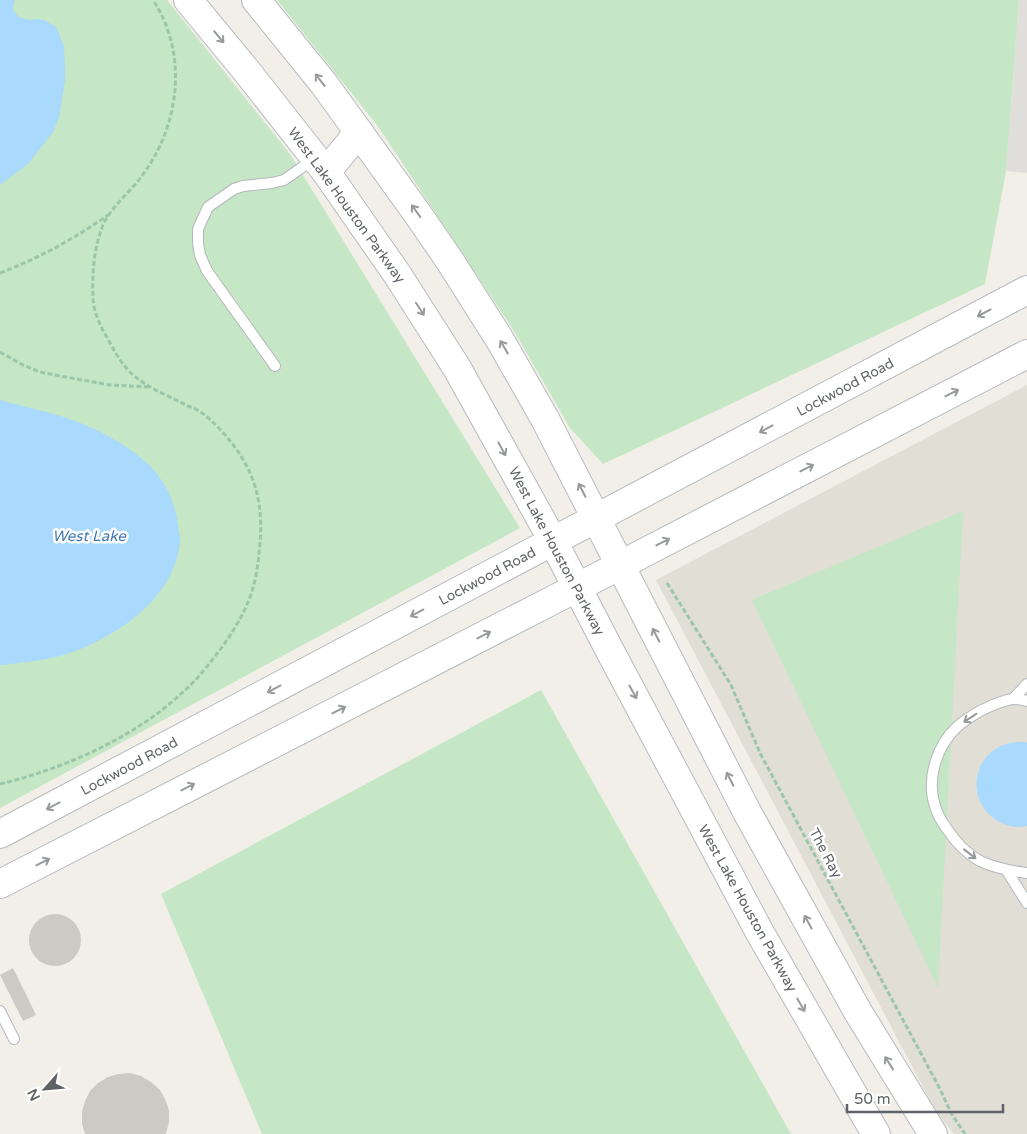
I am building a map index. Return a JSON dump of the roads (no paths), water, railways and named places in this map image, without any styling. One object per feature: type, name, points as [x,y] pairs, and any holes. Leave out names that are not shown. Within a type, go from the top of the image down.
[{"type":"main road","name":"West Lake Houston Parkway","points":[[188,0],[320,165],[392,267],[457,368],[554,541],[759,931],[876,1134]]},
{"type":"main road","points":[[256,0],[324,84],[474,297],[534,399],[747,812],[858,1012],[933,1134]]},
{"type":"main road","points":[[320,165],[359,132]]},
{"type":"main road","name":"Lockwood Road","points":[[0,834],[1027,290]]},
{"type":"main road","points":[[0,884],[1027,354]]},
{"type":"lane","points":[[274,366],[207,271],[200,255],[198,229],[208,207],[234,189],[242,186],[284,180],[320,165]]},
{"type":"lane","points":[[1027,684],[1014,698],[988,707],[969,717],[957,727],[945,741],[937,758],[932,776],[935,806],[953,838],[978,860],[1007,871],[1027,873]]},
{"type":"lane","points":[[1014,698],[1027,701]]},
{"type":"lane","points":[[1007,871],[1027,903]]},
{"type":"lane","points":[[0,1011],[14,1039]]},
{"type":"water","points":[[0,0],[15,0],[13,8],[19,17],[29,20],[44,20],[56,27],[64,47],[65,81],[59,117],[53,132],[28,164],[0,185]]},
{"type":"water","name":"West Lake","points":[[0,400],[70,419],[101,432],[148,464],[157,474],[168,492],[176,513],[180,540],[176,560],[168,579],[157,595],[127,623],[109,635],[73,652],[47,659],[2,665],[0,665]]},
{"type":"water","points":[[1026,742],[1027,826],[1021,827],[1004,824],[991,816],[983,806],[978,794],[977,781],[979,769],[986,758],[996,749],[1010,743]]}]
